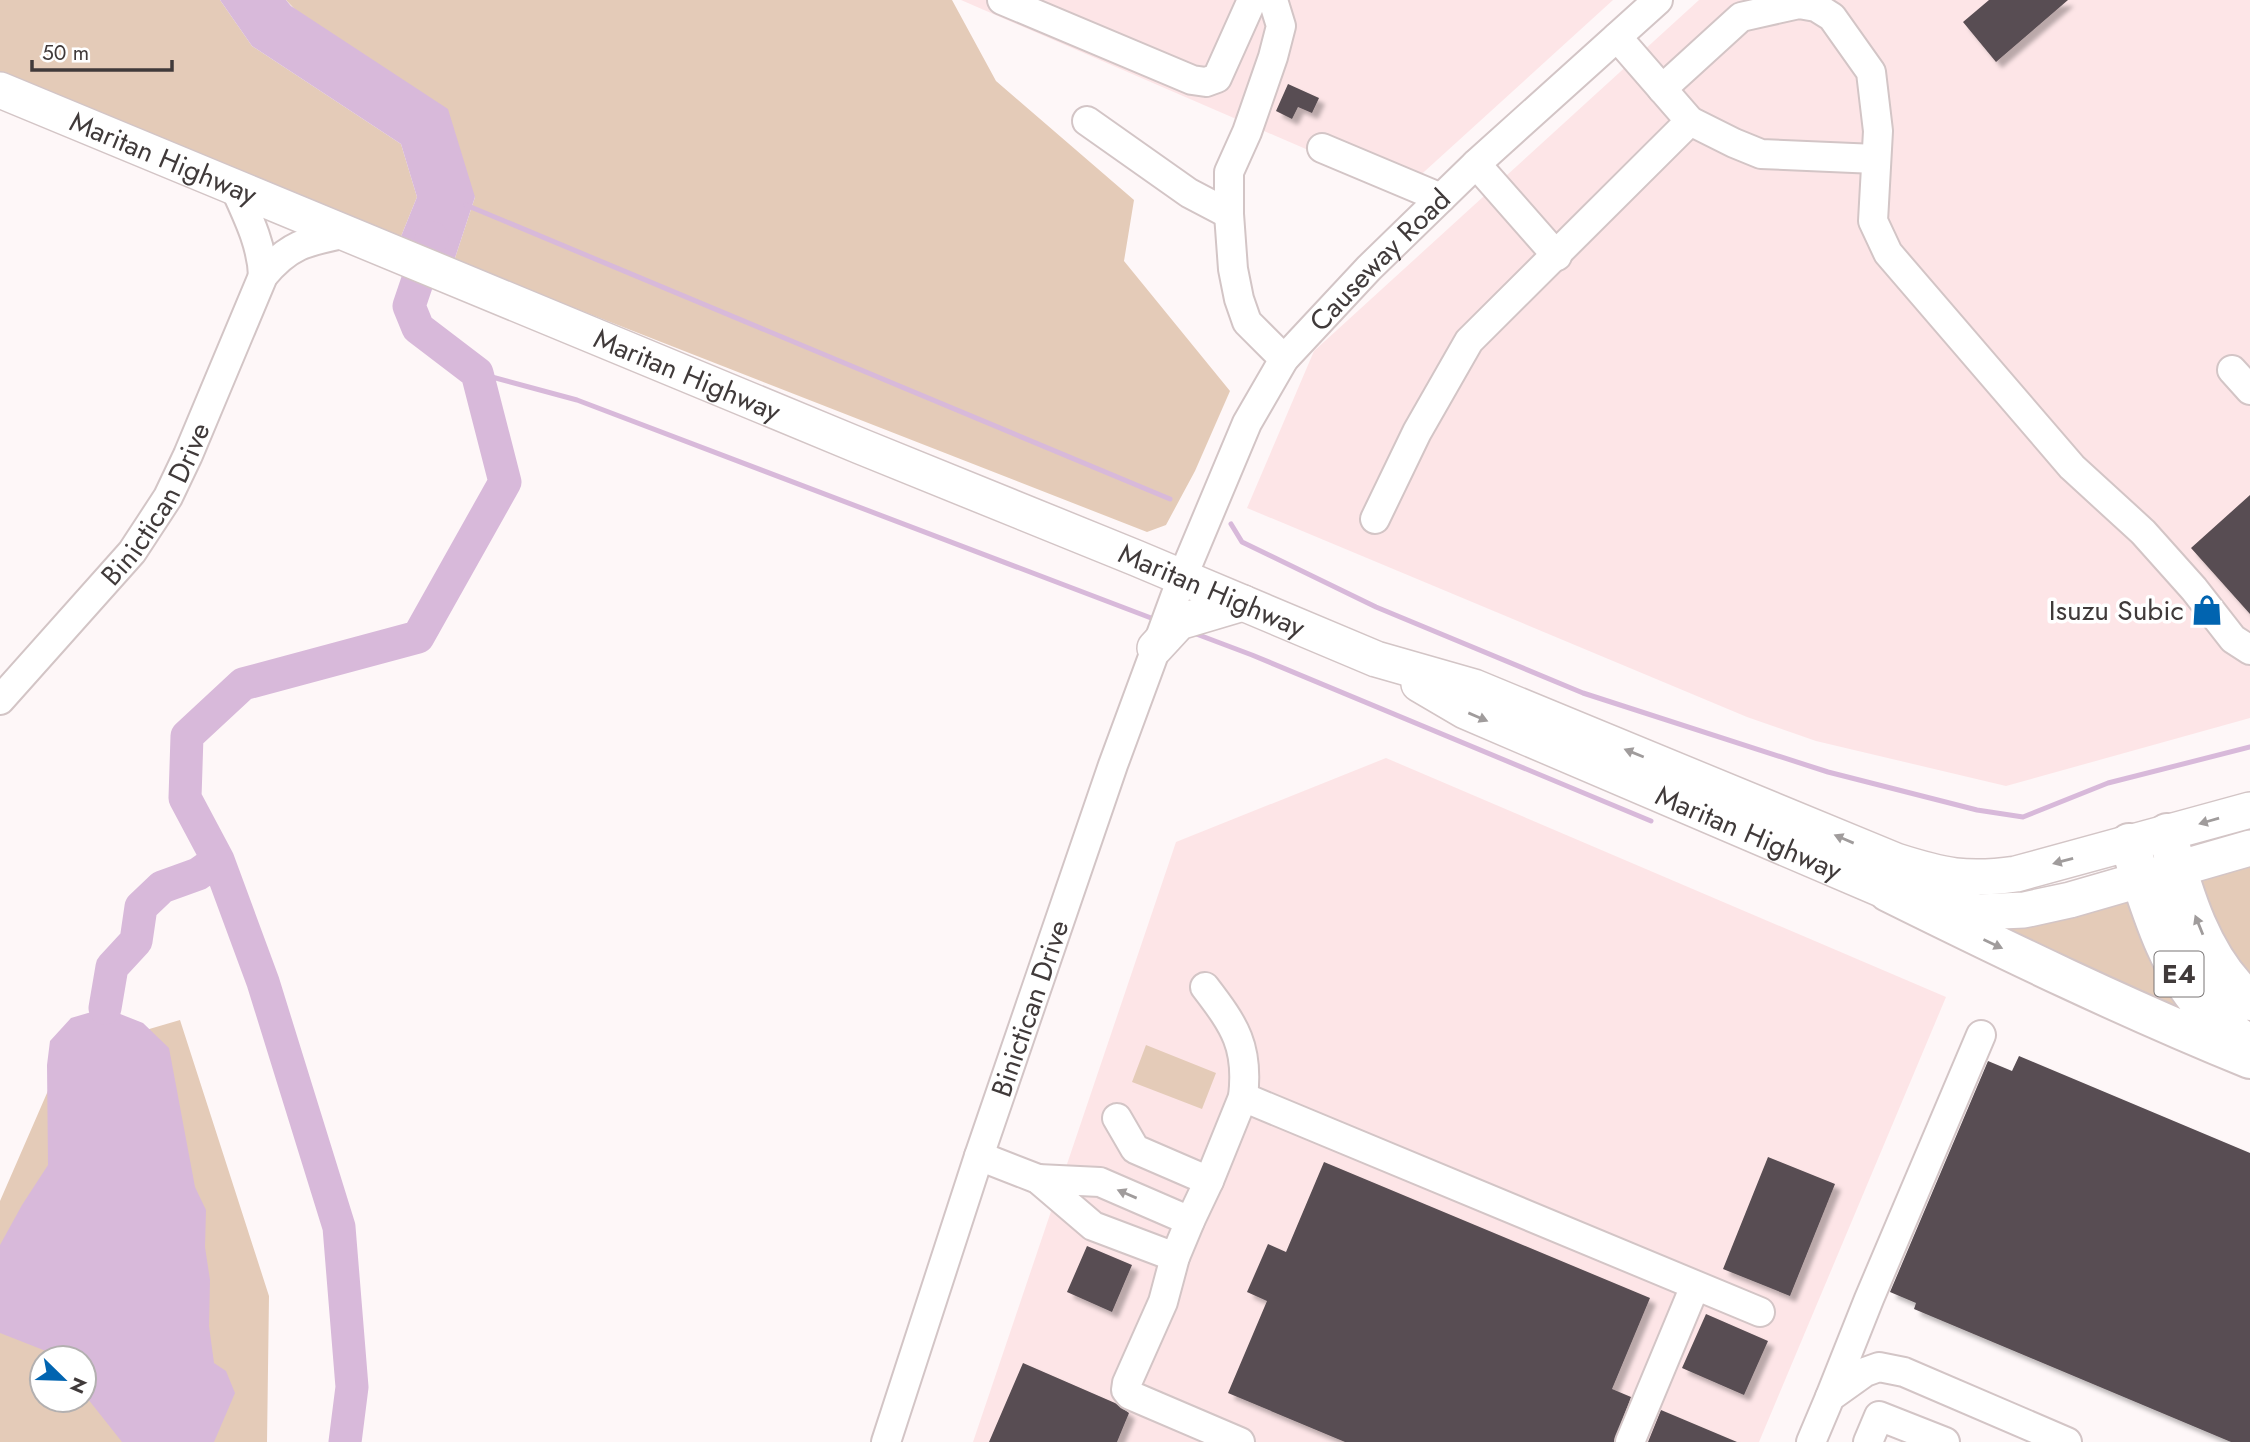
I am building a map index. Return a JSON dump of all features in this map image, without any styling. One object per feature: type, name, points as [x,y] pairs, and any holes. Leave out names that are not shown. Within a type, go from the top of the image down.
[{"type":"highway","name":"E4","points":[[2167,833],[2177,870],[2211,955],[2233,987],[2250,1001]]},
{"type":"highway","name":"E4","points":[[2129,843],[2161,931],[2183,980],[2207,1011],[2250,1045]]},
{"type":"highway","points":[[1888,892],[2002,948],[2250,1059]]},
{"type":"main road","name":"Maritan Highway","points":[[0,90],[1376,659],[1474,687],[1896,862],[1941,875],[1988,878],[2016,874],[2250,810]]},
{"type":"main road","points":[[1156,648],[1179,622],[1243,603]]},
{"type":"main road","name":"Maritan Highway","points":[[1376,659],[1465,711],[1888,892],[1979,912],[2024,910],[2070,900],[2250,848]]},
{"type":"street","points":[[1002,0],[1192,80],[1206,82],[1217,78],[1252,0]]},
{"type":"street","points":[[1273,0],[1281,26],[1247,132],[1229,172],[1229,214],[1233,269],[1247,322],[1284,359]]},
{"type":"street","name":"Causeway Road","points":[[1182,578],[1247,423],[1284,359],[1369,268],[1476,164],[1658,0]]},
{"type":"street","points":[[1662,89],[1741,17],[1799,4],[1816,6],[1832,17],[1871,72],[1878,131],[1873,221],[1888,253],[2073,467],[2143,532],[2194,589],[2233,639],[2250,650]]},
{"type":"street","points":[[1617,37],[1690,121],[1761,154],[1876,159]]},
{"type":"street","points":[[1087,121],[1189,192],[1229,214]]},
{"type":"street","points":[[1375,519],[1417,432],[1469,341],[1690,121]]},
{"type":"street","points":[[1322,148],[1441,198]]},
{"type":"street","points":[[1476,164],[1557,256]]},
{"type":"street","points":[[234,186],[252,226],[263,260],[263,276]]},
{"type":"street","name":"Binictican Drive","points":[[0,700],[132,552],[168,497],[263,276],[276,260],[292,248],[317,239],[347,233]]},
{"type":"street","name":"Binictican Drive","points":[[886,1442],[979,1156],[1117,752],[1182,578]]},
{"type":"street","points":[[1205,987],[1227,1015],[1239,1038],[1246,1071],[1243,1097],[1175,1258],[1163,1301],[1126,1390],[1130,1395],[1240,1442]]},
{"type":"street","points":[[1811,1442],[1981,1035]]},
{"type":"street","points":[[1243,1097],[1760,1312]]},
{"type":"street","points":[[1117,1118],[1135,1149],[1209,1181]]},
{"type":"street","points":[[979,1156],[1038,1179],[1100,1182],[1190,1221]]},
{"type":"street","points":[[1038,1179],[1093,1226],[1175,1258]]},
{"type":"street","points":[[1630,1442],[1695,1286]]},
{"type":"street","points":[[1830,1397],[1865,1372],[1879,1367],[1891,1369],[1904,1372],[2067,1442]]},
{"type":"street","points":[[1868,1442],[1879,1416],[1945,1442]]},
{"type":"shaded area","points":[[0,0],[220,0],[252,46],[401,144],[417,197],[400,239],[0,74]]},
{"type":"shaded area","points":[[220,0],[286,0],[291,6],[448,109],[475,197],[454,261],[400,239],[417,197],[401,144],[252,46]]},
{"type":"shaded area","points":[[286,0],[952,0],[996,81],[1134,200],[1124,261],[1230,391],[1195,471],[1166,525],[1147,532],[454,261],[475,197]]},
{"type":"shaded area","points":[[961,0],[1613,0],[1403,191]]},
{"type":"shaded area","points":[[1699,0],[2250,0],[2250,718],[2006,786],[1816,741],[1747,717],[1247,508],[1314,351]]},
{"type":"shaded area","points":[[1386,758],[1946,997],[1759,1442],[973,1442],[1176,842]]},
{"type":"shaded area","points":[[2250,860],[2250,983],[2222,946],[2200,877]]},
{"type":"shaded area","points":[[2125,894],[2194,1017],[1981,921]]},
{"type":"shaded area","points":[[105,1008],[143,1023],[169,1048],[195,1187],[206,1210],[205,1247],[210,1280],[209,1326],[214,1363],[226,1371],[235,1393],[214,1442],[122,1442],[98,1412],[98,1344],[28,1344],[0,1333],[0,1245],[48,1165],[47,1065],[50,1041],[71,1018]]},
{"type":"shaded area","points":[[180,1020],[269,1296],[267,1442],[0,1442],[0,1201],[64,1054]]},
{"type":"shaded area","points":[[1146,1045],[1216,1073],[1202,1109],[1132,1082]]},
{"type":"building","points":[[1989,0],[2068,0],[1996,62],[1963,22]]},
{"type":"building","points":[[1288,84],[1319,98],[1312,113],[1298,107],[1292,119],[1276,111]]},
{"type":"building","points":[[2250,495],[2250,614],[2191,548]]},
{"type":"building","points":[[2019,1056],[2250,1153],[2250,1442],[2231,1442],[1914,1309],[1916,1303],[1890,1292],[1988,1061],[2012,1071]]},
{"type":"building","points":[[1768,1157],[1835,1184],[1790,1296],[1723,1269]]},
{"type":"building","points":[[1324,1162],[1650,1298],[1612,1389],[1631,1397],[1614,1442],[1345,1442],[1228,1393],[1267,1301],[1247,1292],[1268,1244],[1286,1252]]},
{"type":"building","points":[[1087,1246],[1132,1265],[1112,1312],[1067,1292]]},
{"type":"building","points":[[1706,1314],[1768,1341],[1744,1395],[1682,1368]]},
{"type":"building","points":[[1023,1363],[1115,1403],[1129,1413],[1117,1442],[989,1442]]},
{"type":"building","points":[[1661,1410],[1737,1442],[1648,1442]]},
{"type":"waterway","points":[[466,205],[1170,499]]},
{"type":"waterway","points":[[345,1442],[352,1387],[339,1227],[263,982],[218,860],[185,798],[187,736],[243,684],[418,637],[505,482],[477,373],[418,328],[409,306],[432,238]]},
{"type":"waterway","points":[[477,373],[577,400],[1159,621]]},
{"type":"waterway","points":[[1231,524],[1242,542],[1376,607],[1583,693],[1828,772],[1977,810],[2023,817],[2108,783],[2250,747]]},
{"type":"waterway","points":[[1191,632],[1651,821]]},
{"type":"waterway","points":[[105,1008],[112,967],[136,941],[141,907],[162,887],[198,874],[218,860]]},
{"type":"place","name":"Isuzu Subic","points":[[2207,610]]}]
